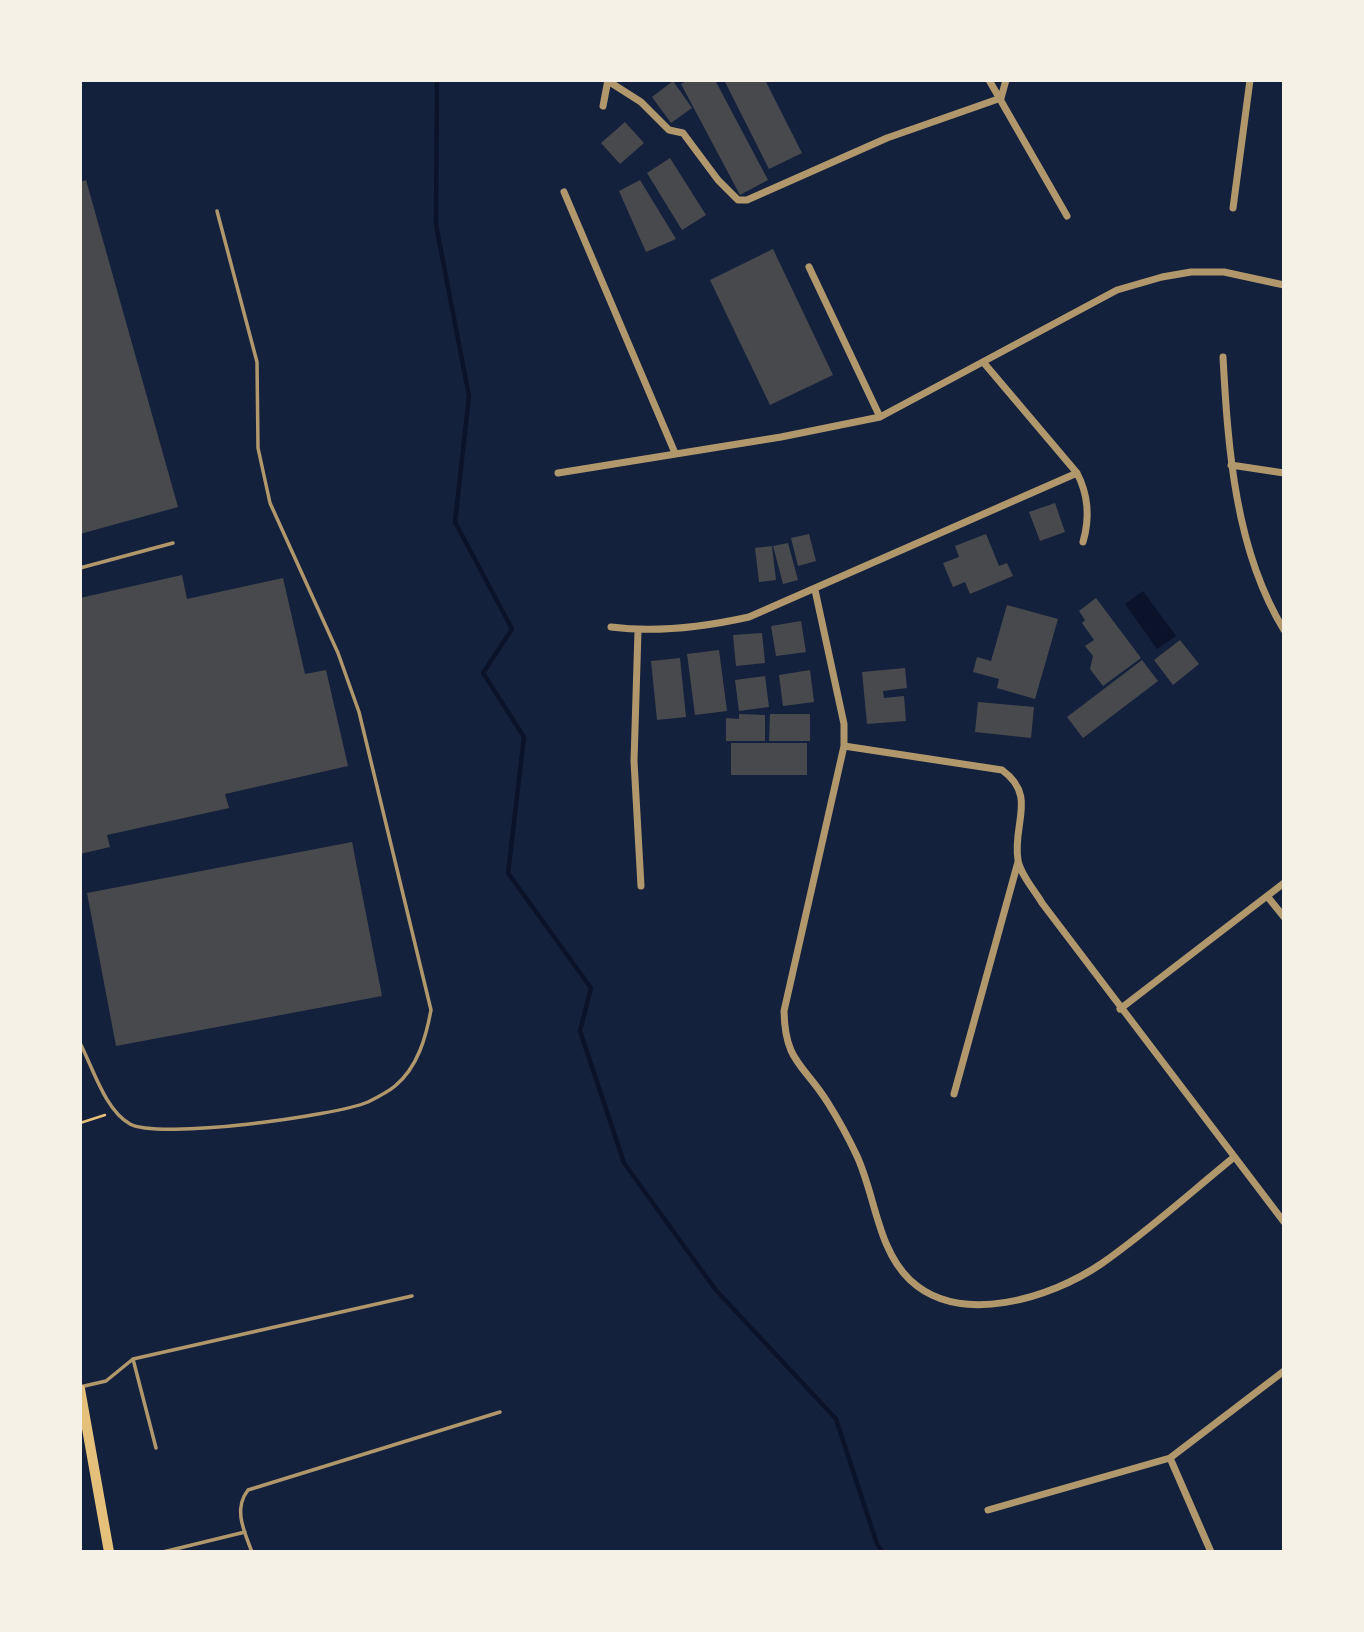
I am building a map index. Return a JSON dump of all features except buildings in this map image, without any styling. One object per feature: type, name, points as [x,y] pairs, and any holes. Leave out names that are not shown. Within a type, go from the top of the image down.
[{"type":"main road","points":[[80,1388],[108,1552]]},
{"type":"street","points":[[989,80],[1067,216]]},
{"type":"street","points":[[1001,98],[1006,80]]},
{"type":"street","points":[[1233,208],[1250,80]]},
{"type":"street","points":[[603,106],[608,81],[641,102],[669,130],[683,133],[718,180],[738,200],[747,200],[887,138],[1001,98]]},
{"type":"street","points":[[564,192],[675,453]]},
{"type":"street","points":[[809,267],[880,417]]},
{"type":"street","points":[[558,473],[781,437],[880,417],[1117,290],[1162,277],[1191,272],[1224,272],[1283,285]]},
{"type":"street","points":[[1223,357],[1231,465],[1248,540],[1263,588],[1283,630]]},
{"type":"street","points":[[984,363],[1077,473],[1084,487],[1088,510],[1083,542]]},
{"type":"street","points":[[1231,465],[1283,473]]},
{"type":"street","points":[[611,627],[638,631],[714,625],[749,617],[1077,473]]},
{"type":"street","points":[[815,590],[844,724],[844,746],[785,1011],[785,1039],[799,1067],[827,1101],[857,1156],[888,1246],[908,1279],[930,1294],[958,1303],[993,1305],[1041,1294],[1100,1265],[1233,1158]]},
{"type":"street","points":[[638,631],[634,761],[640,886]]},
{"type":"street","points":[[844,746],[1002,770],[1016,780],[1022,793],[1018,862],[954,1094]]},
{"type":"street","points":[[1018,862],[1041,903],[1283,1222]]},
{"type":"street","points":[[1120,1010],[1283,883]]},
{"type":"street","points":[[1267,896],[1283,917]]},
{"type":"street","points":[[988,1510],[1170,1458],[1283,1371]]},
{"type":"street","points":[[1170,1458],[1211,1552]]},
{"type":"lane","points":[[80,1043],[114,1111],[131,1125],[160,1129],[262,1124],[366,1103],[396,1086],[414,1063],[426,1034],[430,1010],[359,712],[338,653],[270,503],[258,448],[257,362],[217,211]]},
{"type":"lane","points":[[80,568],[173,543]]},
{"type":"lane","points":[[80,1388],[106,1381],[133,1359],[412,1296]]},
{"type":"lane","points":[[133,1359],[156,1448]]},
{"type":"lane","points":[[251,1552],[240,1512],[240,1500],[248,1490],[500,1412]]},
{"type":"lane","points":[[163,1552],[245,1532]]},
{"type":"path","points":[[80,1124],[114,1111]]},
{"type":"water","points":[[1143,591],[1176,636],[1157,649],[1125,604]]},
{"type":"waterway","points":[[437,80],[436,225],[469,396],[455,522],[512,629],[483,673],[524,737],[508,873],[591,988],[580,1031],[624,1163],[715,1289],[836,1419],[877,1544],[883,1552]]}]
